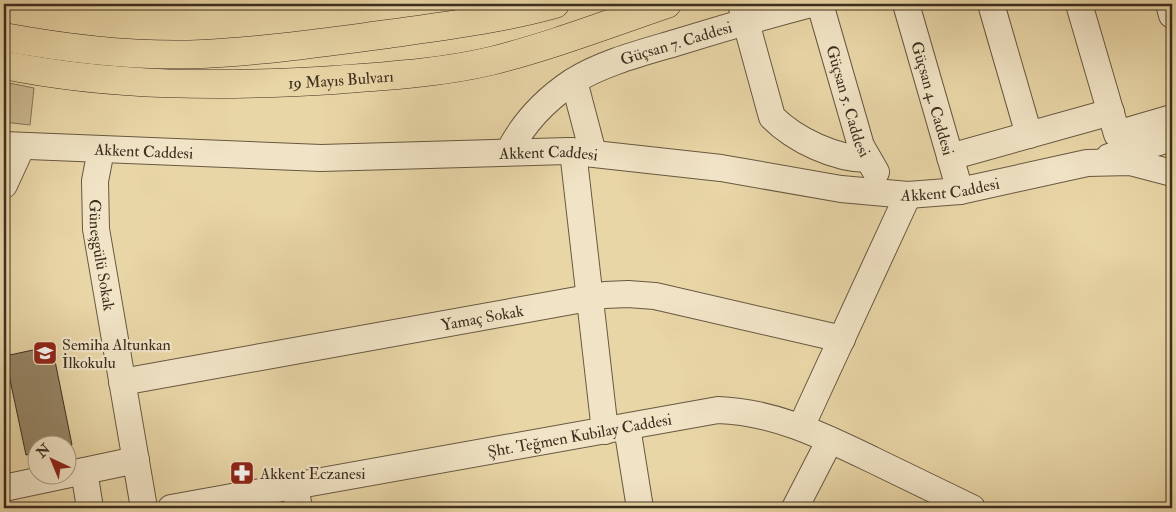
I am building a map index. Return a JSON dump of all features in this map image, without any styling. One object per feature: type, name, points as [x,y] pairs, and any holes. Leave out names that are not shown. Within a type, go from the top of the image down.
[{"type":"highway","points":[[4,36],[84,48],[140,53],[202,54],[269,49],[425,28],[499,16],[556,4]]},
{"type":"highway","name":"19 Mayıs Bulvarı","points":[[4,65],[161,84],[281,83],[432,72],[490,61],[563,41],[667,4]]},
{"type":"street","name":"Güçsan 7. Caddesi","points":[[509,151],[532,115],[550,98],[574,81],[603,67],[743,13],[810,4]]},
{"type":"street","name":"Güçsan 5. Caddesi","points":[[820,4],[855,128],[868,159],[899,194]]},
{"type":"street","name":"Güçsan 4. Caddesi","points":[[906,4],[960,191]]},
{"type":"street","points":[[991,4],[1029,135]]},
{"type":"street","points":[[1079,4],[1117,134],[1172,118]]},
{"type":"street","points":[[1169,4],[1172,15]]},
{"type":"street","points":[[743,13],[772,117],[787,129],[822,148],[842,156],[868,159]]},
{"type":"street","points":[[574,81],[583,152],[589,297],[616,429],[640,508]]},
{"type":"street","points":[[950,157],[1111,112]]},
{"type":"street","name":"Akkent Caddesi","points":[[13,145],[321,158],[509,151],[583,152],[721,168],[840,190],[899,194],[960,191],[1087,164],[1172,138]]},
{"type":"street","points":[[4,185],[13,145]]},
{"type":"street","name":"Güneşgülü Sokak","points":[[101,150],[95,181],[96,229],[144,508]]},
{"type":"street","name":"Akkent Caddesi","points":[[1087,164],[1130,162],[1172,173]]},
{"type":"street","points":[[801,428],[842,339],[899,194]]},
{"type":"street","name":"Yamaç Sokak","points":[[122,382],[589,297],[628,294],[655,296],[842,339]]},
{"type":"street","name":"Şht. Teğmen Kubilay Caddesi","points":[[171,508],[297,497],[616,429],[718,410],[763,414],[801,428],[972,508]]},
{"type":"street","points":[[795,508],[830,440]]},
{"type":"street","points":[[4,488],[136,460]]},
{"type":"street","points":[[84,471],[90,508]]},
{"type":"shaded area","points":[[4,82],[34,88],[30,125],[4,122]]},
{"type":"building","points":[[52,346],[70,434],[28,434],[28,454],[26,455],[5,356]]},
{"type":"place","name":"Semiha Altunkan İlkokulu","points":[[45,353]]},
{"type":"place","name":"Akkent Eczanesi","points":[[242,473]]}]
